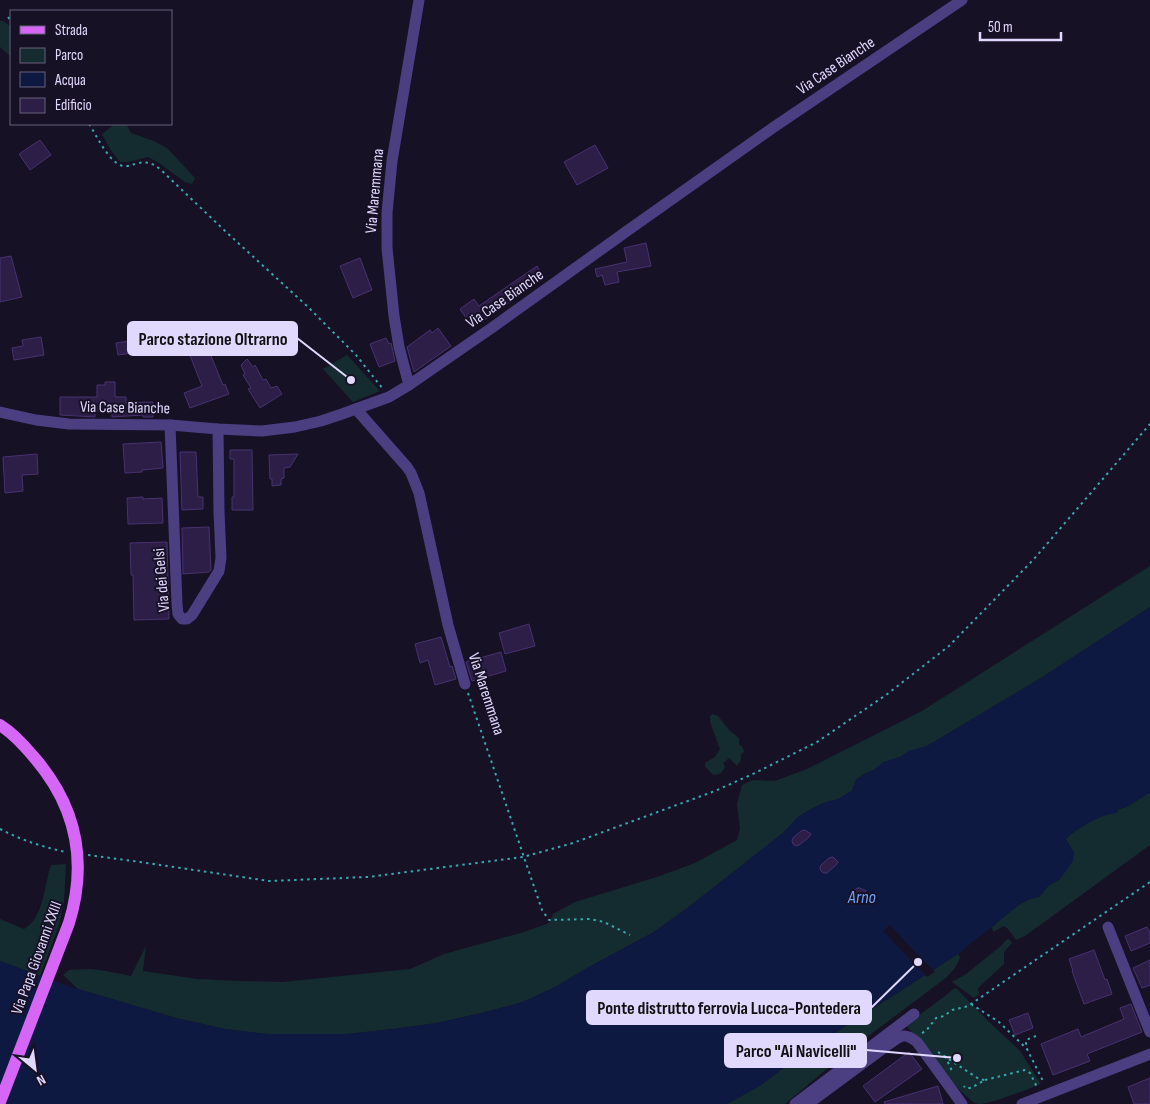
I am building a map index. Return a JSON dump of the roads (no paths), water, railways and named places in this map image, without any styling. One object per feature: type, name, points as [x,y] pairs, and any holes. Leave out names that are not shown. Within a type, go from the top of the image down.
[{"type":"main road","name":"Via Papa Giovanni XXIII","points":[[0,725],[19,740],[30,752],[53,783],[70,820],[77,854],[76,899],[69,923],[0,1102]]},
{"type":"street","name":"Via Maremmana","points":[[408,385],[394,316],[387,248],[387,213],[392,161],[419,0]]},
{"type":"street","name":"Via Case Bianche","points":[[0,412],[36,420],[69,424],[170,425],[218,430],[262,431],[321,421],[389,397],[494,327],[774,127],[962,0]]},
{"type":"street","name":"Via Maremmana","points":[[356,409],[407,467],[415,483],[448,625],[465,684]]},
{"type":"street","name":"Via dei Gelsi","points":[[170,425],[177,604],[178,614],[182,619],[187,619],[192,615],[218,571],[221,558],[218,430]]},
{"type":"street","points":[[1108,927],[1150,1032]]},
{"type":"street","points":[[795,1104],[914,1014]]},
{"type":"street","points":[[808,1104],[894,1040],[904,1035],[910,1036],[917,1042],[962,1104]]},
{"type":"street","points":[[1022,1104],[1042,1098],[1150,1054]]},
{"type":"water","name":"Arno","points":[[1150,607],[1150,794],[1127,807],[1119,809],[1116,813],[1090,822],[1070,835],[1066,839],[1074,853],[1073,861],[1060,879],[1048,886],[1039,897],[1021,903],[958,954],[802,1054],[761,1085],[727,1104],[0,1104],[0,961],[68,986],[176,1018],[225,1029],[267,1034],[348,1034],[393,1029],[437,1023],[523,1002],[557,986],[654,932],[783,833],[798,817],[811,809],[838,799],[852,791],[856,780],[864,774],[874,770],[884,762],[900,757],[909,751],[927,746],[1041,678]]},
{"type":"place","name":"Parco stazione Oltrarno","points":[[351,380]]},
{"type":"place","name":"Ponte distrutto ferrovia Lucca-Pontedera","points":[[918,962]]},
{"type":"place","name":"Parco \"Ai Navicelli\"","points":[[957,1058]]}]
